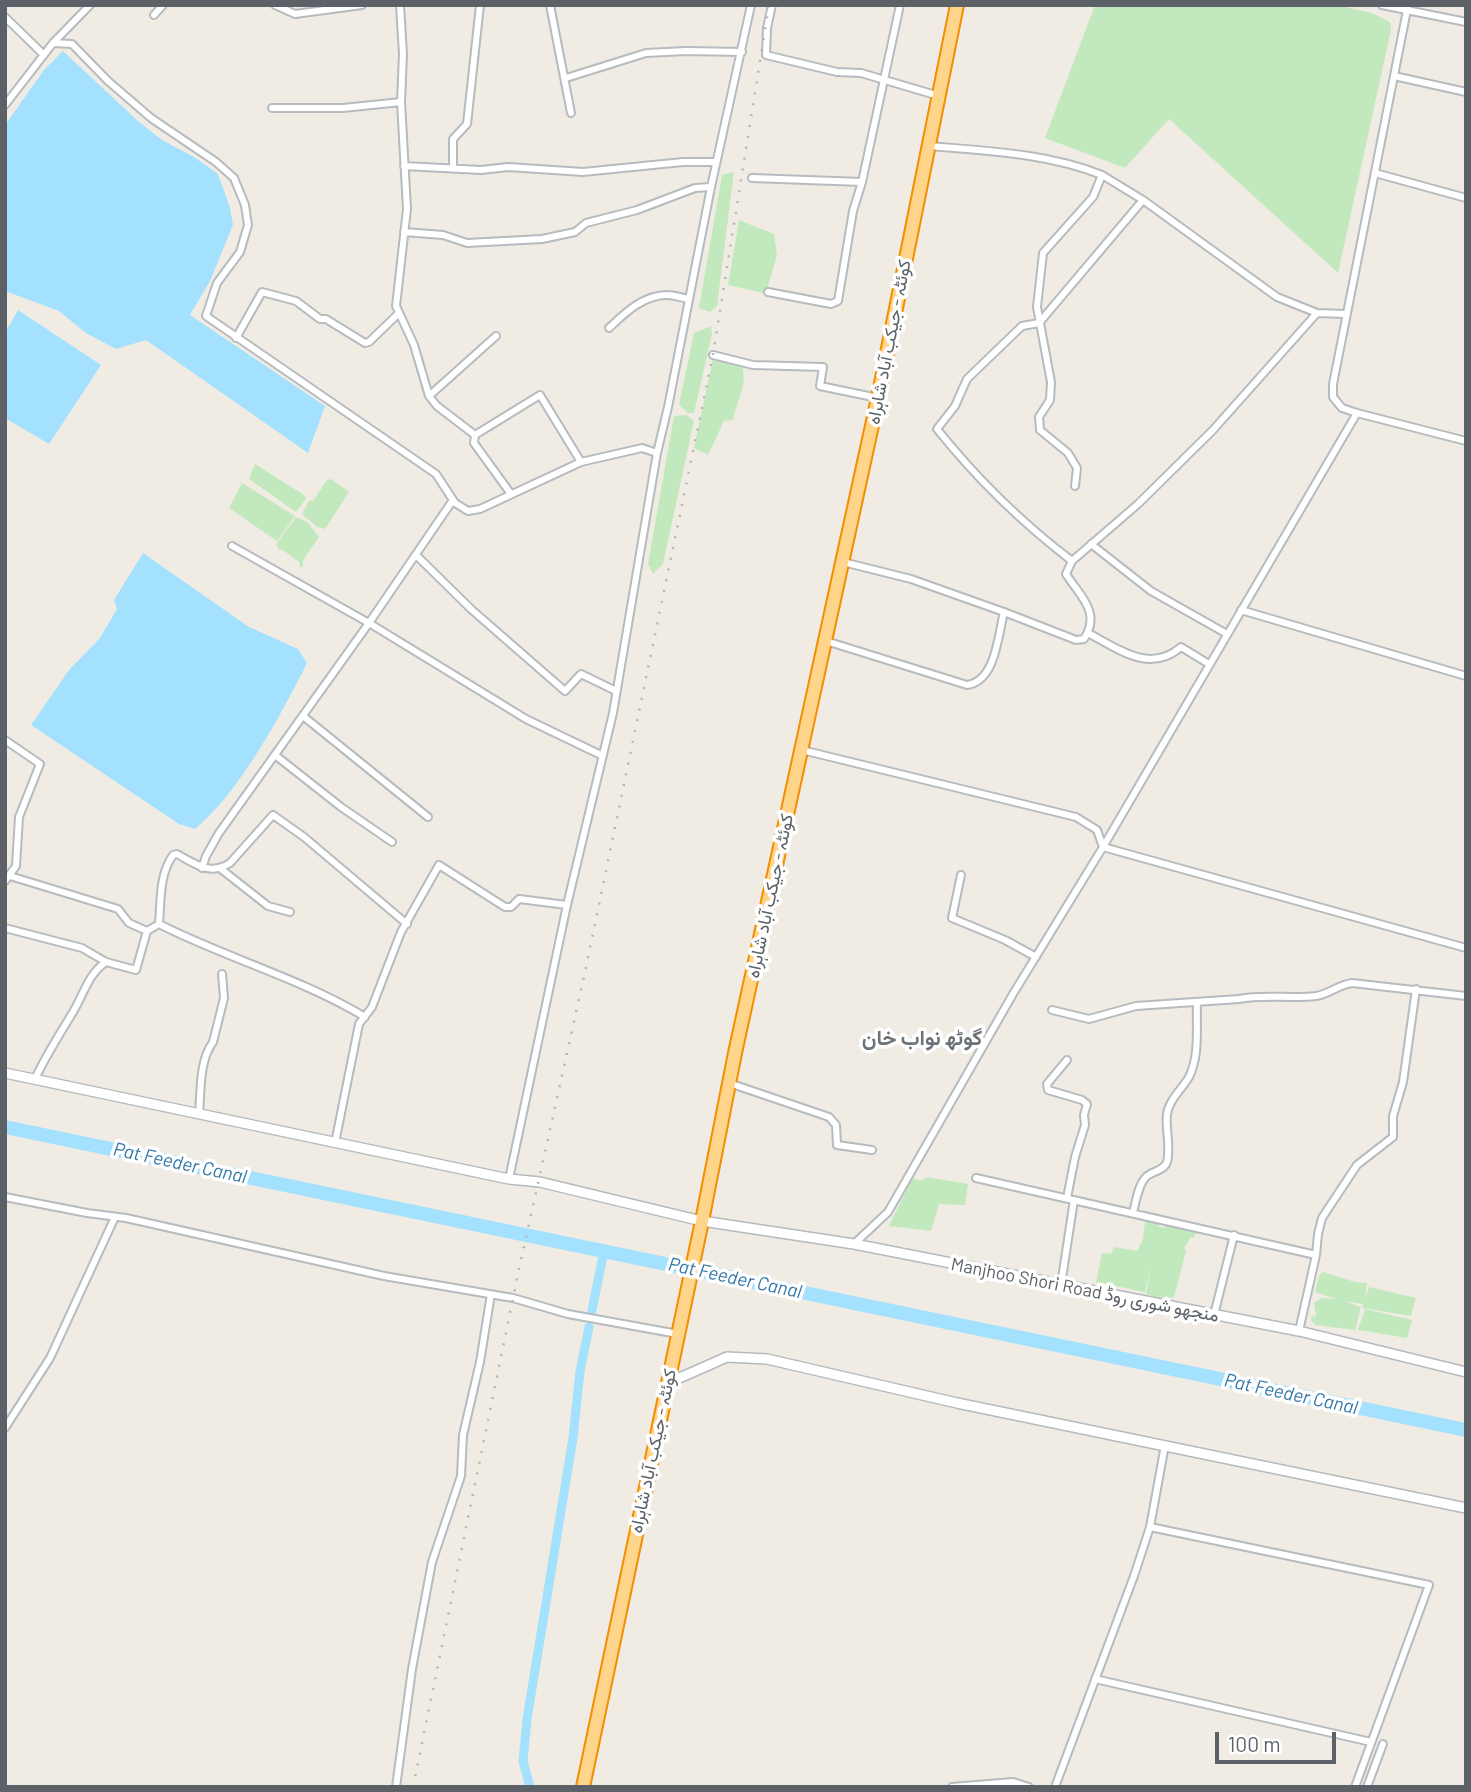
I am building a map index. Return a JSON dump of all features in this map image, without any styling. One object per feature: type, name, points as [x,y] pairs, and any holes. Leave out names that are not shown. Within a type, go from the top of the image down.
[{"type":"highway","name":"کوئٹہ - جیکب آباد شاہراہ","points":[[583,1787],[729,1083],[878,398],[957,5]]},
{"type":"street","points":[[5,105],[53,43],[90,5]]},
{"type":"street","points":[[154,15],[163,5]]},
{"type":"street","points":[[275,5],[295,14],[362,5]]},
{"type":"street","points":[[400,5],[403,54],[401,102],[407,209],[396,306],[414,345],[429,396],[475,435]]},
{"type":"street","points":[[453,168],[453,139],[467,124],[480,5]]},
{"type":"street","points":[[550,5],[571,113]]},
{"type":"street","points":[[509,1180],[567,905],[603,756],[657,453],[710,187],[751,5]]},
{"type":"street","points":[[772,5],[766,55],[837,72],[861,73],[939,96]]},
{"type":"street","points":[[768,292],[831,304],[838,301],[853,211],[862,182],[900,5]]},
{"type":"street","points":[[1382,5],[1408,8],[1466,22]]},
{"type":"street","points":[[1408,8],[1346,314],[1333,384],[1334,397],[1342,408],[1357,413],[1466,440]]},
{"type":"street","points":[[5,17],[44,55]]},
{"type":"street","points":[[53,43],[72,44],[108,81],[151,118],[216,162],[234,178],[245,205],[248,225],[240,252],[217,283],[206,316],[436,474],[453,500],[468,511],[480,509],[581,462],[642,448],[657,453]]},
{"type":"street","points":[[566,78],[646,54],[686,51],[742,52]]},
{"type":"street","points":[[1394,76],[1466,92]]},
{"type":"street","points":[[272,108],[343,108],[401,102]]},
{"type":"street","points":[[928,146],[1034,156],[1077,165],[1102,175],[1143,200],[1277,297],[1317,313],[1346,314]]},
{"type":"street","points":[[404,166],[481,170],[508,167],[583,172],[683,162],[716,162]]},
{"type":"street","points":[[1375,173],[1466,198]]},
{"type":"street","points":[[1075,486],[1077,468],[1068,453],[1040,430],[1039,417],[1050,400],[1051,382],[1037,307],[1043,253],[1093,197],[1102,175]]},
{"type":"street","points":[[752,178],[862,182]]},
{"type":"street","points":[[404,232],[443,235],[467,243],[542,239],[575,232],[586,223],[637,210],[695,188],[710,187]]},
{"type":"street","points":[[1072,561],[1028,527],[990,491],[937,429],[955,406],[967,379],[1022,326],[1039,323],[1143,200]]},
{"type":"street","points":[[236,338],[262,292],[296,301],[320,319],[326,319],[365,343],[399,313]]},
{"type":"street","points":[[609,328],[628,310],[646,300],[667,295],[689,299]]},
{"type":"street","points":[[843,562],[911,579],[1004,611],[1076,640],[1084,639],[1091,625],[1089,605],[1066,574],[1072,561],[1138,504],[1213,430],[1317,313]]},
{"type":"street","points":[[429,396],[496,336]]},
{"type":"street","points":[[713,355],[753,365],[823,367],[820,386],[878,398]]},
{"type":"street","points":[[475,435],[540,395],[581,462]]},
{"type":"street","points":[[854,1244],[888,1212],[1357,413]]},
{"type":"street","points":[[475,435],[474,443],[511,494]]},
{"type":"street","points":[[202,868],[219,834],[453,500]]},
{"type":"street","points":[[1091,544],[1151,591],[1227,634]]},
{"type":"street","points":[[232,546],[369,623],[514,712],[603,756]]},
{"type":"street","points":[[416,555],[472,610],[565,691],[581,674],[616,691]]},
{"type":"street","points":[[1241,610],[1466,676]]},
{"type":"street","points":[[826,641],[967,685],[974,684],[986,675],[1004,611]]},
{"type":"street","points":[[1088,633],[1129,655],[1148,660],[1170,657],[1181,647],[1209,664]]},
{"type":"street","points":[[303,716],[428,817]]},
{"type":"street","points":[[5,740],[40,764],[19,817],[16,866],[8,879],[118,909],[129,923],[147,931]]},
{"type":"street","points":[[802,750],[1076,817],[1097,830],[1103,847]]},
{"type":"street","points":[[275,755],[341,807],[392,842]]},
{"type":"street","points":[[221,869],[230,863],[273,815],[304,837],[407,923]]},
{"type":"street","points":[[1103,847],[1466,948]]},
{"type":"street","points":[[159,924],[163,877],[173,855],[177,854],[202,868],[221,869],[268,906],[290,912]]},
{"type":"street","points":[[335,1143],[359,1024],[372,1007],[396,941],[439,865],[505,906],[511,907],[519,899],[567,905]]},
{"type":"street","points":[[961,875],[952,918],[1005,940],[1036,957]]},
{"type":"street","points":[[5,928],[82,948],[106,962],[136,970],[147,931],[159,924]]},
{"type":"street","points":[[159,924],[322,995],[365,1017]]},
{"type":"street","points":[[35,1079],[46,1054],[75,1009],[84,988],[99,967],[106,962]]},
{"type":"street","points":[[199,1114],[202,1072],[225,998],[222,974]]},
{"type":"street","points":[[1052,1010],[1088,1019],[1136,1006],[1197,1003],[1252,996],[1320,995],[1339,985],[1352,983],[1466,996]]},
{"type":"street","points":[[1299,1331],[1322,1218],[1357,1165],[1393,1137],[1393,1116],[1403,1082],[1416,989]]},
{"type":"street","points":[[1133,1212],[1143,1181],[1167,1163],[1169,1136],[1166,1116],[1189,1077],[1194,1061],[1197,1003]]},
{"type":"street","points":[[1061,1284],[1075,1157],[1085,1125],[1087,1104],[1077,1098],[1048,1090],[1046,1084],[1067,1060]]},
{"type":"street","name":"Manjhoo Shori Road منجھو شوری روڈ","points":[[5,1073],[509,1180],[540,1182],[702,1222],[854,1244],[1299,1331],[1466,1372]]},
{"type":"street","points":[[729,1083],[829,1117],[836,1125],[836,1145],[872,1150]]},
{"type":"street","points":[[976,1178],[1316,1255]]},
{"type":"street","points":[[5,1197],[116,1217],[384,1276],[513,1298],[568,1314],[678,1334]]},
{"type":"street","points":[[5,1428],[50,1357],[116,1217]]},
{"type":"street","points":[[1214,1315],[1234,1235]]},
{"type":"street","points":[[396,1787],[417,1642],[432,1562],[461,1476],[463,1435],[480,1362],[491,1294]]},
{"type":"street","points":[[668,1383],[727,1357],[767,1359],[957,1403],[1466,1508]]},
{"type":"street","points":[[1055,1787],[1150,1527],[1165,1445]]},
{"type":"street","points":[[1150,1527],[1429,1585],[1355,1787]]},
{"type":"street","points":[[1095,1679],[1371,1742]]},
{"type":"street","points":[[1367,1787],[1383,1744]]},
{"type":"street","points":[[952,1787],[1013,1782],[1029,1787]]},
{"type":"green space","points":[[1095,5],[1337,5],[1372,13],[1390,22],[1391,30],[1338,273],[1169,119],[1125,168],[1045,138]]},
{"type":"green space","points":[[734,172],[717,306],[710,312],[699,308],[722,175]]},
{"type":"green space","points":[[739,220],[774,234],[777,255],[764,293],[728,285]]},
{"type":"green space","points":[[711,326],[712,334],[694,413],[688,413],[679,405],[694,333]]},
{"type":"green space","points":[[713,359],[742,365],[744,380],[733,420],[724,421],[708,455],[694,448]]},
{"type":"green space","points":[[687,415],[694,421],[663,564],[653,574],[648,564],[674,416]]},
{"type":"green space","points":[[255,464],[304,495],[306,499],[296,512],[249,479]]},
{"type":"green space","points":[[331,479],[349,492],[325,529],[317,527],[302,514],[309,501],[313,501],[327,480]]},
{"type":"green space","points":[[242,483],[295,516],[277,541],[229,508]]},
{"type":"green space","points":[[296,517],[307,522],[319,537],[303,560],[303,567],[283,550],[279,550],[276,544]]},
{"type":"green space","points":[[927,1177],[968,1184],[965,1205],[939,1204],[931,1231],[889,1226],[912,1178],[922,1181]]},
{"type":"green space","points":[[1149,1217],[1157,1220],[1159,1227],[1181,1224],[1186,1230],[1192,1227],[1196,1232],[1184,1248],[1186,1251],[1174,1297],[1165,1299],[1146,1294],[1151,1267],[1145,1292],[1096,1282],[1102,1253],[1111,1254],[1114,1247],[1137,1251],[1143,1239],[1145,1222]]},
{"type":"green space","points":[[1323,1272],[1367,1283],[1365,1298],[1369,1287],[1416,1298],[1411,1316],[1362,1308],[1363,1304],[1344,1301],[1361,1307],[1355,1330],[1315,1325],[1311,1320],[1312,1315],[1314,1318],[1316,1315],[1314,1303],[1321,1298],[1336,1299],[1315,1292],[1319,1276]]},
{"type":"green space","points":[[1365,1309],[1412,1320],[1407,1338],[1358,1330]]},
{"type":"water","points":[[63,51],[138,121],[162,140],[218,174],[233,225],[210,281],[190,315],[325,406],[308,453],[146,340],[116,349],[86,333],[59,311],[5,291],[5,125],[44,70]]},
{"type":"water","points":[[18,310],[101,365],[49,444],[5,418],[5,333]]},
{"type":"water","points":[[143,553],[249,627],[298,649],[307,663],[258,752],[227,795],[195,829],[179,824],[31,725],[69,670],[100,638],[117,609],[114,600]]},
{"type":"waterway","name":"Pat Feeder Canal","points":[[5,1127],[1466,1430]]},
{"type":"waterway","points":[[592,1310],[604,1251]]},
{"type":"waterway","points":[[530,1787],[523,1761],[527,1719],[589,1327]]},
{"type":"railway","points":[[413,1787],[519,1269],[585,972],[713,355],[769,5]]},
{"type":"district","name":"گوٹھ نواب خان","points":[[922,1038]]}]
